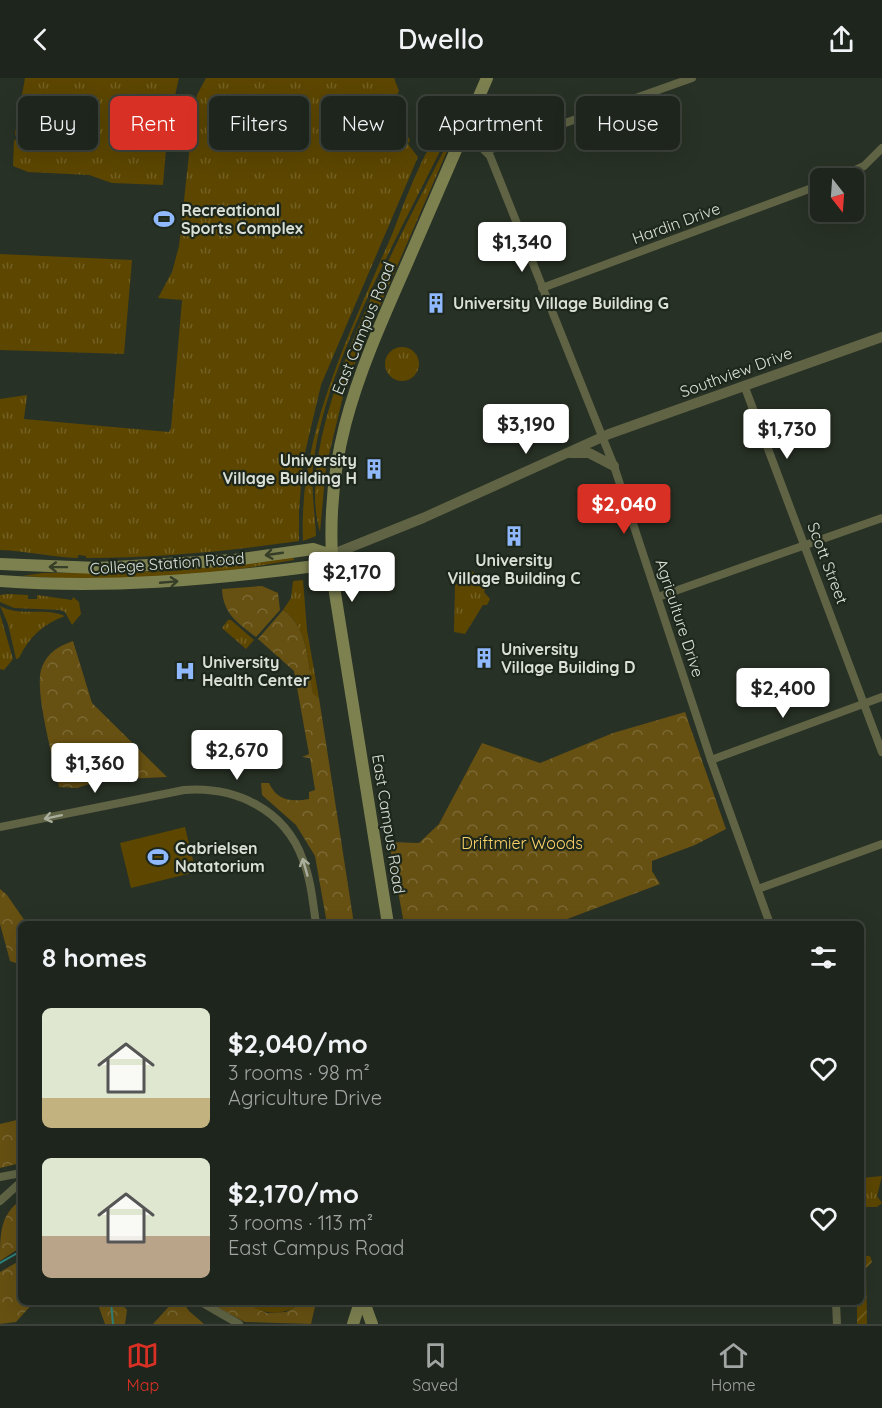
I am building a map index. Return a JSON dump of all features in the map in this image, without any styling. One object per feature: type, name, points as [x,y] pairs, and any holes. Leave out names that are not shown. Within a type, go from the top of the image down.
[{"type":"main road","name":"East Campus Road","points":[[479,96],[487,78]]},
{"type":"main road","name":"East Campus Road","points":[[388,921],[336,601],[331,555],[336,461],[353,392],[366,356],[456,150]]},
{"type":"main road","name":"College Station Road","points":[[2,563],[98,568],[204,562],[313,549],[331,555]]},
{"type":"main road","name":"College Station Road","points":[[0,581],[58,584],[153,584],[315,566],[331,555]]},
{"type":"main road","points":[[353,1324],[361,1305]]},
{"type":"main road","points":[[363,1305],[372,1324]]},
{"type":"street","points":[[486,152],[692,78]]},
{"type":"street","points":[[860,168],[882,148]]},
{"type":"street","name":"Agriculture Drive","points":[[483,150],[614,466],[711,760],[769,921]]},
{"type":"street","name":"Hardin Drive","points":[[542,288],[810,189]]},
{"type":"street","name":"Southview Drive","points":[[601,437],[882,337]]},
{"type":"street","name":"Scott Street","points":[[744,385],[882,752]]},
{"type":"street","name":"College Station Road","points":[[331,555],[423,518],[601,437]]},
{"type":"street","points":[[566,452],[589,453],[614,466]]},
{"type":"street","points":[[658,597],[882,518]]},
{"type":"street","points":[[711,760],[882,697]]},
{"type":"street","points":[[0,827],[184,790],[203,789],[234,794],[274,816],[298,848],[311,891],[316,921]]},
{"type":"street","points":[[758,889],[882,844]]},
{"type":"street","points":[[0,1177],[18,1174]]},
{"type":"street","points":[[0,1201],[18,1185]]},
{"type":"street","points":[[206,1305],[239,1324]]},
{"type":"street","points":[[836,1305],[837,1324]]},
{"type":"green space","points":[[25,78],[179,78],[175,96],[110,96],[110,150],[166,150],[163,185],[112,183],[89,175],[28,172],[13,166],[18,117],[18,150],[98,150],[98,96],[22,96]]},
{"type":"green space","points":[[206,78],[394,78],[399,91],[397,96],[321,96],[321,150],[406,150],[406,134],[410,140],[408,144],[418,157],[321,385],[303,461],[299,541],[193,553],[113,558],[86,558],[86,556],[78,555],[78,558],[0,550],[0,399],[27,395],[24,419],[169,432],[171,428],[182,300],[158,298],[172,272],[179,246],[190,150],[197,150],[197,95]]},
{"type":"green space","points":[[428,150],[440,150],[365,303],[332,387],[320,428],[313,467],[316,536],[303,541],[304,500],[309,460],[318,421],[345,344]]},
{"type":"green space","points":[[444,150],[448,150],[346,384],[326,467],[320,532],[315,490],[321,442],[335,390],[378,282]]},
{"type":"green space","points":[[0,254],[132,260],[124,354],[0,350]]},
{"type":"green space","points":[[402,347],[414,352],[419,364],[414,376],[402,381],[390,376],[385,364],[390,352]]},
{"type":"green space","points":[[293,557],[294,560],[208,574],[155,578],[75,579],[22,576],[43,573],[173,571]]},
{"type":"green space","points":[[471,571],[489,581],[484,592],[490,599],[487,605],[483,605],[465,634],[454,632],[455,585]]},
{"type":"green space","points":[[303,580],[307,630],[319,698],[313,695],[303,637],[292,618],[283,610],[291,598],[293,581]]},
{"type":"green space","points":[[262,586],[278,593],[280,610],[256,637],[228,611],[222,589]]},
{"type":"green space","points":[[0,595],[28,595],[28,599],[37,599],[37,595],[72,600],[73,597],[79,602],[81,614],[72,625],[65,612],[60,610],[14,608],[0,602]]},
{"type":"green space","points":[[0,606],[16,611],[49,612],[65,616],[38,632],[16,659],[8,624]]},
{"type":"green space","points":[[283,610],[292,618],[303,637],[313,694],[319,698],[354,921],[326,921],[315,856],[296,825],[262,795],[261,783],[269,783],[276,794],[291,800],[309,799],[309,792],[315,790],[310,758],[302,757],[309,754],[294,671],[258,639]]},
{"type":"green space","points":[[0,614],[13,659],[4,670],[0,669]]},
{"type":"green space","points":[[228,620],[231,620],[254,640],[246,649],[222,628]]},
{"type":"green space","points":[[73,641],[92,703],[167,777],[102,780],[77,788],[59,787],[42,708],[40,677],[44,662],[51,654],[59,647]]},
{"type":"green space","name":"Driftmier Woods","points":[[685,712],[726,829],[695,845],[652,861],[652,871],[660,884],[562,921],[403,921],[389,842],[419,843],[439,824],[482,743],[540,763],[613,733]]},
{"type":"green space","name":"Gabrielsen Natatorium","points":[[185,827],[196,872],[131,888],[120,843]]},
{"type":"green space","points":[[0,889],[7,895],[25,921],[18,921],[18,964],[10,961],[0,924]]},
{"type":"green space","points":[[18,1120],[18,1164],[0,1168],[0,1124]]},
{"type":"green space","points":[[882,1176],[877,1196],[882,1203],[877,1207],[864,1207],[864,1178]]},
{"type":"green space","points":[[18,1203],[18,1249],[0,1261],[3,1226]]},
{"type":"green space","points":[[864,1256],[870,1256],[872,1262],[866,1268],[867,1324],[857,1324],[857,1305],[864,1305]]},
{"type":"green space","points":[[18,1262],[18,1305],[31,1305],[16,1322],[0,1324],[0,1272]]},
{"type":"green space","points":[[98,1305],[123,1305],[127,1310],[125,1324],[105,1324]]},
{"type":"green space","points":[[170,1305],[185,1305],[204,1324],[153,1324]]},
{"type":"green space","points":[[213,1305],[247,1305],[267,1313],[286,1312],[295,1305],[315,1305],[311,1324],[245,1322]]},
{"type":"green space","points":[[247,1305],[295,1305],[281,1312],[261,1311]]},
{"type":"waterway","points":[[0,1263],[18,1253]]},
{"type":"waterway","points":[[111,1305],[113,1324]]},
{"type":"place","name":"Recreational Sports Complex","points":[[164,219]]},
{"type":"place","name":"University Village Building G","points":[[436,303]]},
{"type":"place","name":"University Village Building H","points":[[374,469]]},
{"type":"place","name":"University Village Building C","points":[[514,536]]},
{"type":"place","name":"University Village Building D","points":[[484,658]]},
{"type":"place","name":"University Health Center","points":[[185,671]]},
{"type":"place","name":"Gabrielsen Natatorium","points":[[158,857]]}]
